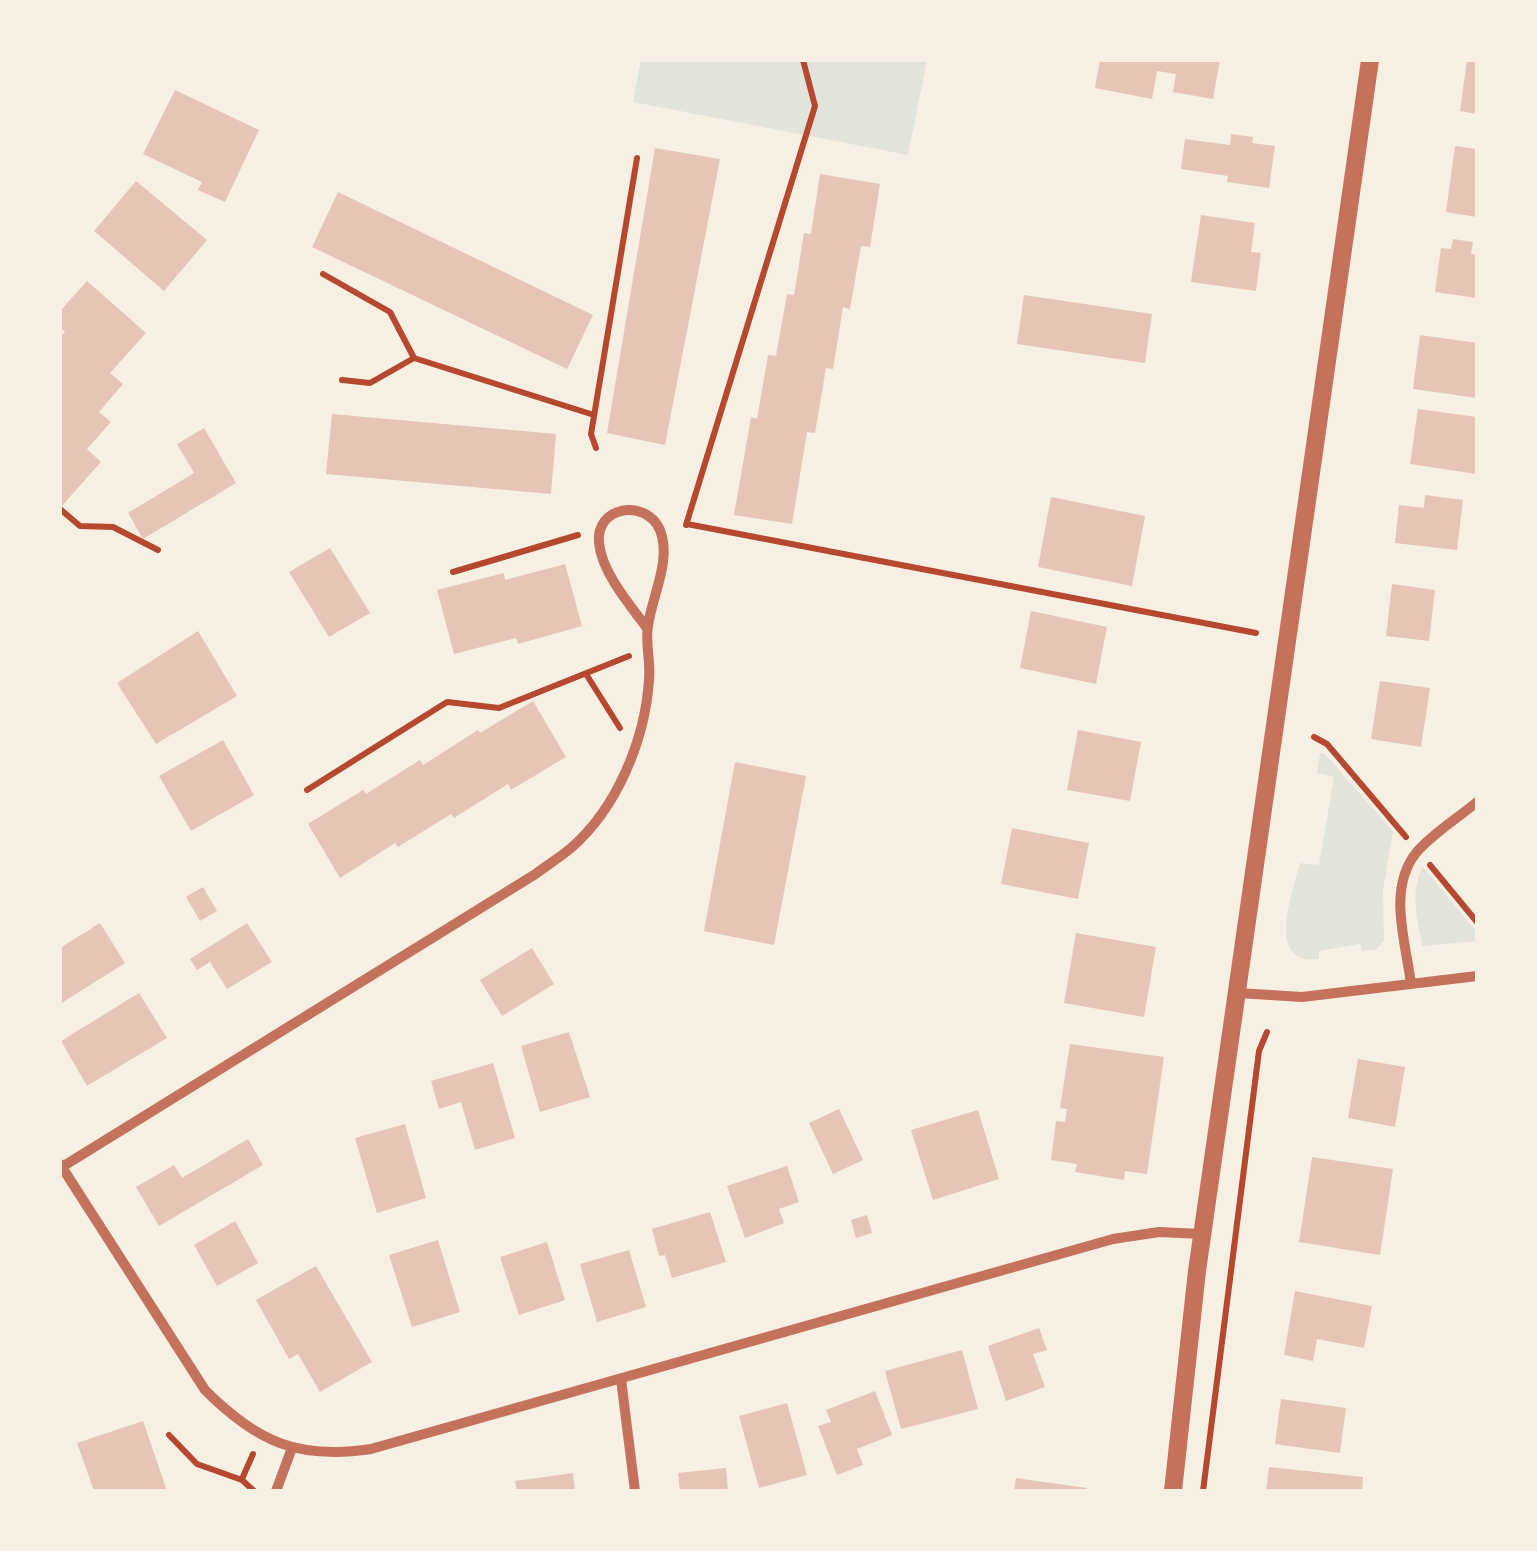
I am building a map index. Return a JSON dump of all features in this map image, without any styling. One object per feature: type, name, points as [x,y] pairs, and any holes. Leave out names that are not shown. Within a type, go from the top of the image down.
[{"type":"street","points":[[1173,1491],[1202,1234],[1370,60]]},
{"type":"street","points":[[647,628],[624,597],[601,554],[598,538],[602,522],[613,513],[628,509],[641,510],[655,520],[662,534],[659,584],[647,628],[650,679],[640,735],[626,772],[604,810],[572,847],[534,875],[61,1165],[205,1390],[232,1418],[261,1436],[292,1448],[321,1453],[371,1449],[1113,1238],[1159,1232],[1202,1234]]},
{"type":"street","points":[[1410,984],[1400,902],[1406,868],[1418,851],[1477,802]]},
{"type":"street","points":[[1238,994],[1302,997],[1477,976]]},
{"type":"street","points":[[621,1379],[635,1491]]},
{"type":"street","points":[[276,1491],[292,1448]]},
{"type":"path","points":[[688,524],[814,106],[803,60]]},
{"type":"path","points":[[596,448],[591,434],[637,158]]},
{"type":"path","points":[[323,274],[390,312],[414,358],[594,416]]},
{"type":"path","points":[[342,380],[370,383],[414,358]]},
{"type":"path","points":[[60,509],[80,526],[113,527],[158,550]]},
{"type":"path","points":[[662,534],[688,524],[1256,633]]},
{"type":"path","points":[[454,572],[578,535]]},
{"type":"path","points":[[308,790],[447,702],[499,708],[628,656]]},
{"type":"path","points":[[586,674],[621,729]]},
{"type":"path","points":[[1314,737],[1327,744],[1410,842]]},
{"type":"path","points":[[1426,860],[1477,922]]},
{"type":"path","points":[[1203,1491],[1258,1051],[1266,1032]]},
{"type":"path","points":[[169,1435],[197,1464],[242,1480],[254,1490]]},
{"type":"path","points":[[242,1480],[252,1456]]},
{"type":"shaded area","points":[[641,60],[927,60],[908,155],[633,102]]},
{"type":"shaded area","points":[[1320,753],[1393,831],[1383,890],[1384,941],[1375,950],[1362,951],[1360,944],[1319,951],[1319,959],[1302,958],[1292,951],[1286,924],[1300,863],[1319,865],[1334,777],[1317,773]]},
{"type":"shaded area","points":[[1423,867],[1477,932],[1477,941],[1422,946],[1415,896]]},
{"type":"building","points":[[1100,60],[1220,60],[1213,99],[1173,92],[1176,74],[1157,71],[1152,99],[1095,88]]},
{"type":"building","points":[[1467,60],[1477,60],[1477,114],[1460,111]]},
{"type":"building","points":[[175,90],[259,130],[225,202],[198,190],[202,182],[143,154]]},
{"type":"building","points":[[1231,134],[1253,137],[1252,143],[1275,146],[1269,188],[1227,182],[1228,176],[1181,169],[1185,139],[1230,145]]},
{"type":"building","points":[[1455,146],[1477,149],[1477,217],[1446,212]]},
{"type":"building","points":[[655,148],[720,159],[665,445],[607,433]]},
{"type":"building","points":[[820,174],[880,184],[870,247],[861,246],[850,309],[843,307],[833,369],[826,368],[815,433],[807,432],[792,524],[734,515],[751,417],[757,419],[768,355],[776,356],[787,294],[794,295],[804,233],[811,234]]},
{"type":"building","points":[[136,181],[207,240],[164,291],[94,231]]},
{"type":"building","points":[[338,192],[593,315],[567,369],[312,247]]},
{"type":"building","points":[[1201,215],[1255,223],[1251,252],[1261,253],[1256,291],[1191,282]]},
{"type":"building","points":[[1453,239],[1473,242],[1471,254],[1477,255],[1477,298],[1435,292],[1441,248],[1451,249]]},
{"type":"building","points":[[87,281],[146,333],[110,373],[123,384],[99,412],[111,422],[87,449],[101,462],[60,508],[60,337],[65,332],[60,327],[60,311]]},
{"type":"building","points":[[1024,295],[1152,314],[1145,363],[1017,344]]},
{"type":"building","points":[[1420,335],[1477,343],[1477,398],[1413,389]]},
{"type":"building","points":[[1418,409],[1477,417],[1477,474],[1410,464]]},
{"type":"building","points":[[332,414],[556,434],[551,494],[326,474]]},
{"type":"building","points":[[204,428],[236,483],[143,539],[128,513],[194,473],[177,444]]},
{"type":"building","points":[[1425,495],[1463,500],[1457,550],[1395,543],[1399,505],[1424,508]]},
{"type":"building","points":[[1051,497],[1145,516],[1132,586],[1038,567]]},
{"type":"building","points":[[330,548],[370,613],[329,637],[289,572]]},
{"type":"building","points":[[565,564],[582,626],[518,644],[516,638],[454,654],[437,590],[504,573],[505,580]]},
{"type":"building","points":[[1392,584],[1435,590],[1429,641],[1386,636]]},
{"type":"building","points":[[1031,611],[1107,627],[1096,684],[1020,668]]},
{"type":"building","points":[[198,631],[237,696],[156,744],[117,683]]},
{"type":"building","points":[[1380,681],[1430,688],[1421,747],[1371,739]]},
{"type":"building","points":[[533,701],[566,757],[511,790],[508,784],[454,818],[451,814],[398,847],[395,843],[340,878],[308,824],[363,790],[366,794],[420,760],[423,765]]},
{"type":"building","points":[[1078,730],[1141,742],[1130,801],[1067,790]]},
{"type":"building","points":[[223,740],[254,795],[191,831],[159,776]]},
{"type":"building","points":[[735,762],[806,776],[774,945],[704,931]]},
{"type":"building","points":[[1012,828],[1089,843],[1078,899],[1001,884]]},
{"type":"building","points":[[203,887],[217,911],[200,921],[186,897]]},
{"type":"building","points":[[100,923],[125,963],[60,1004],[60,948]]},
{"type":"building","points":[[247,923],[272,962],[227,989],[210,962],[197,970],[190,959]]},
{"type":"building","points":[[1076,933],[1156,947],[1144,1017],[1064,1003]]},
{"type":"building","points":[[532,948],[554,984],[502,1016],[480,980]]},
{"type":"building","points":[[139,993],[167,1038],[87,1086],[61,1041]]},
{"type":"building","points":[[569,1032],[590,1097],[540,1112],[521,1046]]},
{"type":"building","points":[[1070,1044],[1164,1057],[1147,1174],[1125,1171],[1124,1180],[1075,1172],[1077,1164],[1051,1160],[1056,1121],[1065,1122],[1067,1109],[1060,1108]]},
{"type":"building","points":[[1358,1059],[1405,1067],[1395,1127],[1348,1118]]},
{"type":"building","points":[[493,1063],[515,1138],[475,1150],[461,1102],[439,1109],[431,1081]]},
{"type":"building","points":[[839,1109],[863,1160],[833,1174],[809,1123]]},
{"type":"building","points":[[978,1110],[999,1179],[933,1200],[911,1130]]},
{"type":"building","points":[[405,1124],[426,1198],[377,1213],[355,1138]]},
{"type":"building","points":[[248,1139],[263,1165],[159,1226],[136,1187],[174,1165],[182,1178]]},
{"type":"building","points":[[1312,1157],[1393,1169],[1380,1255],[1299,1242]]},
{"type":"building","points":[[787,1166],[799,1202],[779,1209],[784,1223],[745,1238],[727,1186]]},
{"type":"building","points":[[710,1212],[726,1262],[672,1278],[665,1255],[659,1256],[652,1229]]},
{"type":"building","points":[[867,1215],[872,1233],[856,1238],[851,1220]]},
{"type":"building","points":[[235,1221],[258,1263],[217,1286],[194,1245]]},
{"type":"building","points":[[438,1240],[460,1312],[412,1327],[389,1255]]},
{"type":"building","points":[[547,1242],[565,1300],[519,1315],[500,1257]]},
{"type":"building","points":[[629,1250],[646,1307],[597,1322],[580,1264]]},
{"type":"building","points":[[316,1266],[372,1362],[320,1392],[298,1354],[289,1359],[256,1300]]},
{"type":"building","points":[[1295,1291],[1372,1306],[1364,1348],[1317,1339],[1313,1361],[1284,1355]]},
{"type":"building","points":[[1039,1328],[1047,1350],[1033,1354],[1045,1387],[1006,1401],[988,1346]]},
{"type":"building","points":[[962,1350],[978,1409],[901,1429],[885,1371]]},
{"type":"building","points":[[875,1391],[892,1435],[857,1449],[863,1465],[837,1475],[818,1426],[831,1422],[826,1410]]},
{"type":"building","points":[[1281,1399],[1346,1408],[1340,1453],[1275,1444]]},
{"type":"building","points":[[787,1403],[807,1475],[759,1488],[739,1416]]},
{"type":"building","points":[[143,1421],[167,1491],[94,1491],[77,1443]]},
{"type":"building","points":[[1269,1467],[1363,1477],[1362,1491],[1266,1491]]},
{"type":"building","points":[[726,1468],[728,1491],[680,1491],[678,1473]]},
{"type":"building","points":[[573,1473],[575,1491],[517,1491],[515,1481]]},
{"type":"building","points":[[1016,1478],[1087,1488],[1087,1491],[1014,1491]]}]
